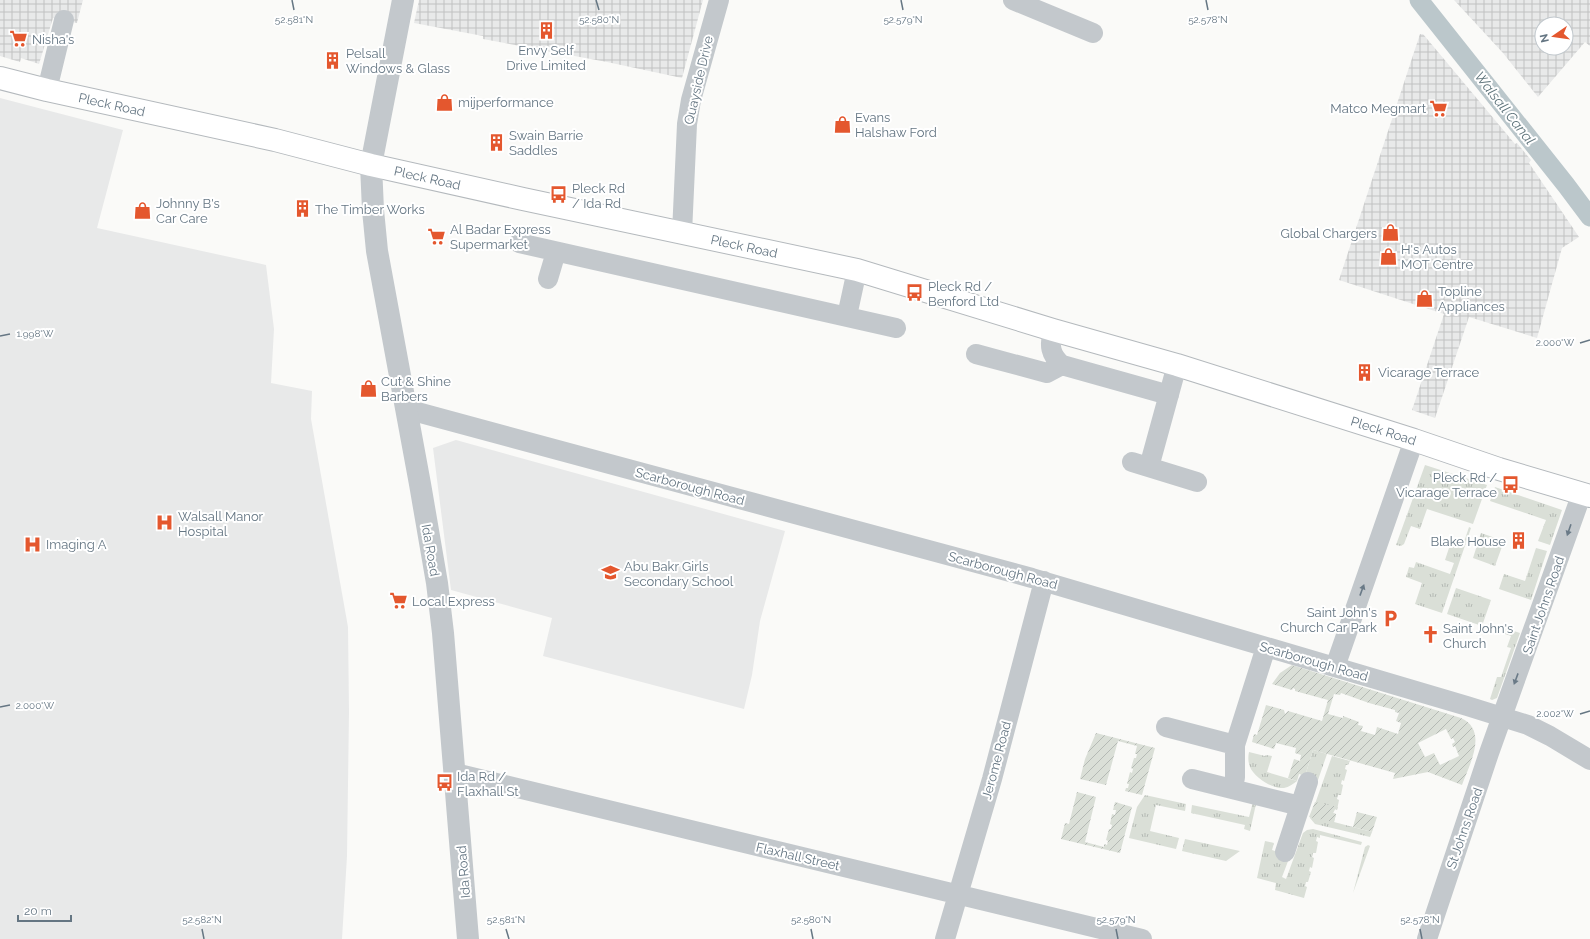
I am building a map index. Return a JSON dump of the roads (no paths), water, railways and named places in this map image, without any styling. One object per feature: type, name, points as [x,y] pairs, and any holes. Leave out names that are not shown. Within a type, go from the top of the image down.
[{"type":"highway","name":"Pleck Road","points":[[0,78],[150,114],[275,140],[371,164],[857,270],[1053,330],[1177,365],[1414,440],[1499,469],[1586,494]]},
{"type":"street","name":"Ida Road","points":[[403,0],[371,164],[373,210],[377,246],[438,593],[455,773],[468,939]]},
{"type":"street","name":"Quayside Drive","points":[[682,233],[687,124],[691,100],[718,0]]},
{"type":"street","points":[[1013,0],[1093,33]]},
{"type":"street","points":[[47,90],[64,20]]},
{"type":"street","points":[[519,243],[896,328]]},
{"type":"street","points":[[548,279],[556,252]]},
{"type":"street","points":[[847,316],[857,270]]},
{"type":"street","points":[[1053,330],[1050,341],[1050,349],[1054,357],[1062,365],[1169,395]]},
{"type":"street","points":[[976,354],[1047,373],[1062,365]]},
{"type":"street","points":[[1177,365],[1169,395],[1140,465],[1198,482]]},
{"type":"street","name":"Scarborough Road","points":[[406,409],[1044,581],[1502,716],[1539,730],[1590,760]]},
{"type":"street","points":[[1335,667],[1414,440]]},
{"type":"street","name":"Saint Johns Road","points":[[1502,716],[1586,494]]},
{"type":"street","name":"Jerome Road","points":[[945,939],[992,779],[1044,581]]},
{"type":"street","points":[[1233,789],[1235,777],[1234,754],[1236,745],[1266,647]]},
{"type":"street","name":"St Johns Road","points":[[1427,939],[1502,716]]},
{"type":"street","points":[[1166,727],[1236,745]]},
{"type":"street","name":"Flaxhall Street","points":[[455,773],[1142,939]]},
{"type":"street","points":[[1192,779],[1300,806]]},
{"type":"street","points":[[1285,852],[1308,782]]},
{"type":"waterway","name":"Walsall Canal","points":[[1419,0],[1590,217]]},
{"type":"place","name":"Envy Self Drive Limited","points":[[546,31]]},
{"type":"place","name":"Nisha's","points":[[19,39]]},
{"type":"place","name":"Pelsall Windows & Glass","points":[[333,60]]},
{"type":"place","name":"mijperformance","points":[[445,102]]},
{"type":"place","name":"Matco Megmart","points":[[1439,108]]},
{"type":"place","name":"Evans Halshaw Ford","points":[[842,124]]},
{"type":"place","name":"Swain Barrie Saddles","points":[[496,142]]},
{"type":"place","name":"Pleck Rd / Ida Rd","points":[[559,195]]},
{"type":"place","name":"The Timber Works","points":[[302,209]]},
{"type":"place","name":"Johnny B's Car Care","points":[[143,210]]},
{"type":"place","name":"Global Chargers","points":[[1390,233]]},
{"type":"place","name":"Al Badar Express Supermarket","points":[[437,236]]},
{"type":"place","name":"H's Autos MOT Centre","points":[[1388,256]]},
{"type":"place","name":"Pleck Rd / Benford Ltd","points":[[915,293]]},
{"type":"place","name":"Topline Appliances","points":[[1425,298]]},
{"type":"place","name":"Vicarage Terrace","points":[[1365,372]]},
{"type":"place","name":"Cut & Shine Barbers","points":[[368,388]]},
{"type":"place","name":"Pleck Rd / Vicarage Terrace","points":[[1510,484]]},
{"type":"place","name":"Walsall Manor Hospital","points":[[165,523]]},
{"type":"place","name":"Blake House","points":[[1519,541]]},
{"type":"place","name":"Imaging A","points":[[33,544]]},
{"type":"place","name":"Abu Bakr Girls Secondary School","points":[[611,573]]},
{"type":"place","name":"Local Express","points":[[399,601]]},
{"type":"place","name":"Saint John's Church Car Park","points":[[1390,619]]},
{"type":"place","name":"Saint John's Church","points":[[1430,635]]},
{"type":"place","name":"Ida Rd / Flaxhall St","points":[[444,783]]}]
